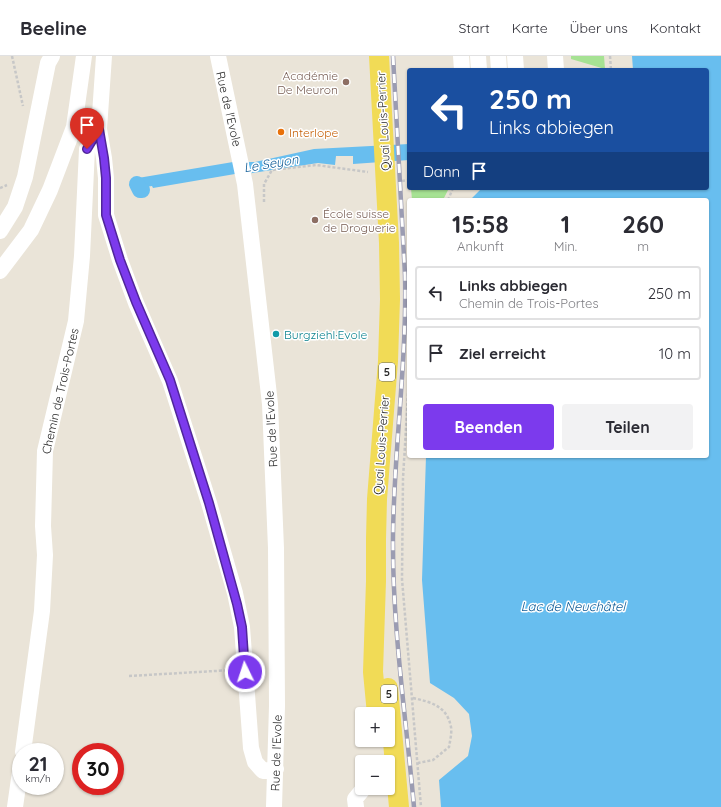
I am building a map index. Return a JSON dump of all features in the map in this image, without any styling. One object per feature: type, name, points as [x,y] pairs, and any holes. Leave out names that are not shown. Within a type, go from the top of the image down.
[{"type":"main road","name":"Quai Louis-Perrier","points":[[376,707],[373,672],[377,499],[390,329],[389,243],[377,168],[384,141],[379,56]]},
{"type":"main road","name":"5","points":[[376,581],[399,807]]},
{"type":"main road","points":[[385,795],[386,807]]},
{"type":"street","points":[[0,231],[14,207],[25,177],[48,63],[52,56]]},
{"type":"street","points":[[0,271],[31,230],[50,190],[74,127],[84,56]]},
{"type":"street","name":"Chemin de Trois-Portes","points":[[24,743],[42,611],[45,555],[43,526],[45,451],[76,322],[82,256],[87,149],[99,129],[104,56]]},
{"type":"street","name":"Rue de l'Evole","points":[[218,56],[244,178],[270,404],[276,548],[277,706],[274,807]]},
{"type":"street","points":[[461,56],[462,68]]},
{"type":"street","points":[[478,56],[479,68]]},
{"type":"street","points":[[498,56],[499,68]]},
{"type":"street","points":[[515,56],[516,68]]},
{"type":"street","points":[[555,56],[556,68]]},
{"type":"street","points":[[99,129],[106,178],[106,215],[120,260],[136,302],[170,380],[209,503],[235,593],[242,627],[251,748],[255,762],[263,771],[276,769]]},
{"type":"street","points":[[15,807],[17,795]]},
{"type":"street","points":[[356,807],[355,799],[358,795]]},
{"type":"path","points":[[12,56],[23,106]]},
{"type":"path","points":[[610,56],[610,68]]},
{"type":"path","points":[[270,173],[272,170],[316,165],[377,168]]},
{"type":"path","points":[[407,411],[403,478],[402,579],[421,807]]},
{"type":"path","points":[[129,676],[236,670]]},
{"type":"path","points":[[412,698],[430,702],[445,711],[451,728],[449,747],[433,760],[418,763]]},
{"type":"green space","points":[[571,56],[604,56],[605,68],[602,68],[571,59]]},
{"type":"green space","points":[[411,190],[448,190],[444,198],[412,198]]},
{"type":"water","name":"Lac de Neuchâtel","points":[[632,56],[721,56],[721,807],[441,807],[439,780],[468,756],[472,736],[469,714],[454,698],[430,683],[422,580],[426,458],[709,458],[709,198],[472,198],[480,190],[709,190],[709,68],[633,68]]},
{"type":"water","name":"Le Seyon","points":[[407,144],[407,160],[353,164],[353,156],[336,156],[335,165],[318,163],[253,173],[235,174],[153,188],[152,186],[134,189],[132,179],[233,162],[255,162],[314,149]]},
{"type":"waterway","points":[[137,184],[140,190],[142,190]]},
{"type":"railway","points":[[393,56],[405,275],[404,340],[394,502],[393,569],[397,637],[414,807]]},
{"type":"place","name":"Académie De Meuron","points":[[346,82]]},
{"type":"place","name":"Interlope","points":[[281,132]]},
{"type":"place","name":"École suisse de Droguerie","points":[[315,220]]},
{"type":"place","name":"Burgziehl·Evole","points":[[276,334]]},
{"type":"route","points":[[87,149],[99,129],[106,178],[106,215],[120,260],[136,302],[170,380],[209,503],[235,593],[242,627],[245,672]]}]
